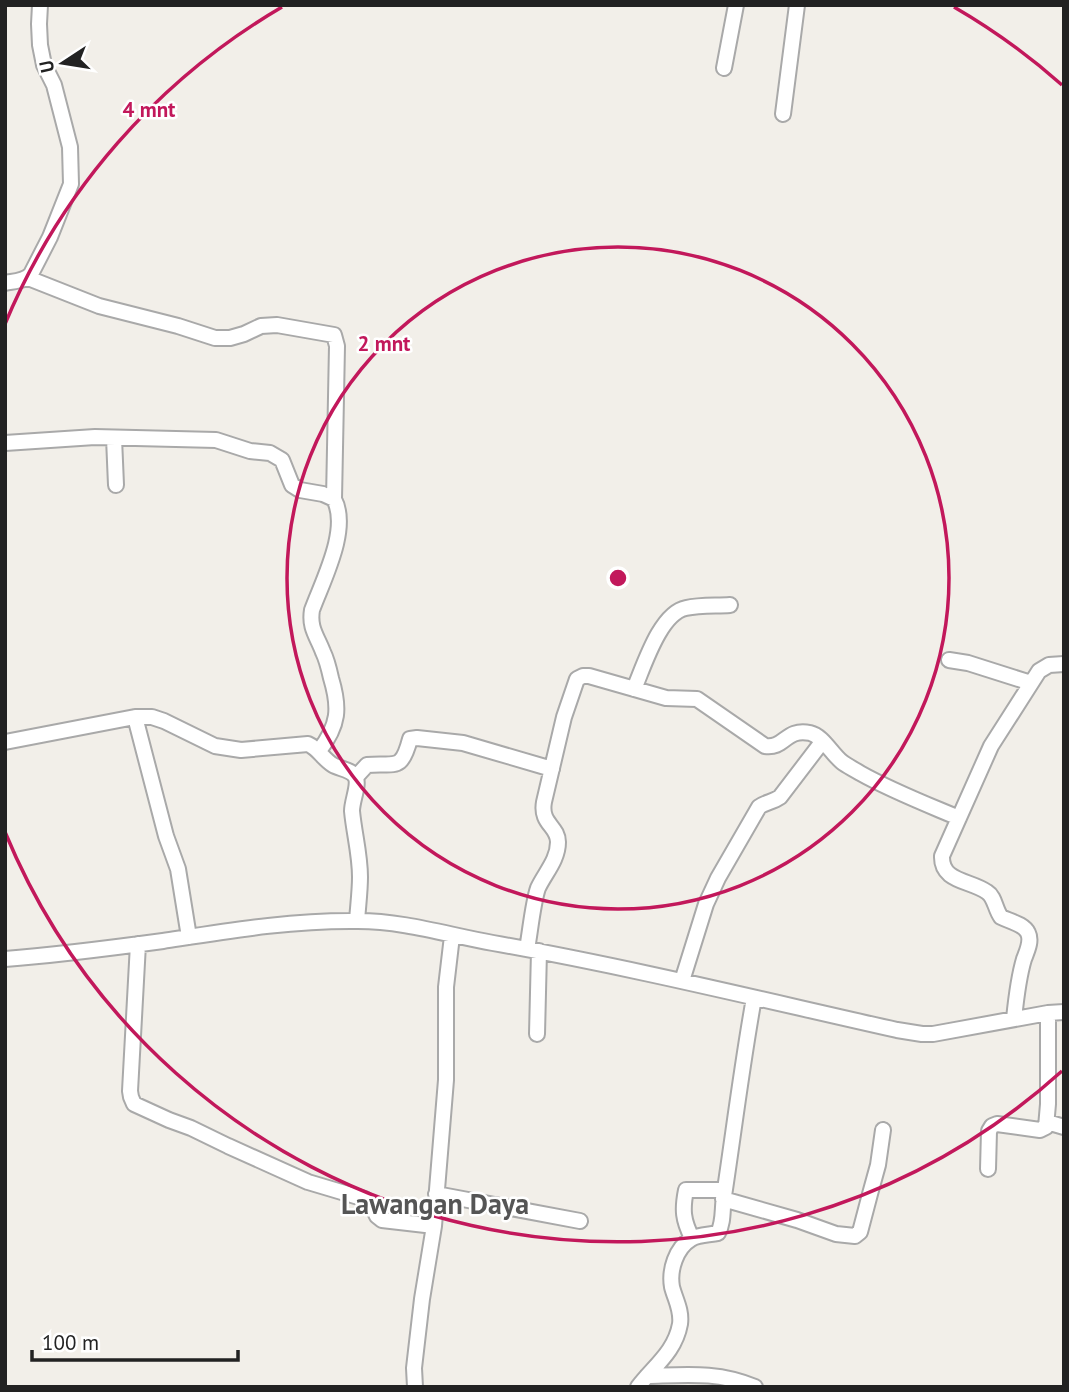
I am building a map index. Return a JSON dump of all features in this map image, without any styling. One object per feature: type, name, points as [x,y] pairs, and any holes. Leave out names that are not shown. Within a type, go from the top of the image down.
[{"type":"street","points":[[28,278],[50,237],[71,184],[70,147],[54,85],[44,65],[40,45],[40,5]]},
{"type":"street","points":[[724,68],[736,5]]},
{"type":"street","points":[[783,114],[797,5]]},
{"type":"street","points":[[5,283],[28,278],[99,306],[215,338],[230,338],[261,326],[277,325],[334,335],[337,346],[334,499],[338,506],[340,527],[310,621],[324,653],[337,701],[337,715],[332,731],[319,751]]},
{"type":"street","points":[[5,443],[95,437],[216,440],[250,451],[270,453],[282,460],[292,485],[300,490],[334,499]]},
{"type":"street","points":[[114,438],[116,485]]},
{"type":"street","points":[[634,689],[655,639],[673,613],[685,608],[730,605]]},
{"type":"street","points":[[949,660],[1031,682]]},
{"type":"street","points":[[1014,1019],[1017,988],[1030,938],[1028,932],[1024,927],[1001,917],[989,893],[946,873],[942,856],[991,746],[1031,682],[1039,671],[1049,665],[1064,664]]},
{"type":"street","points":[[537,1034],[533,950],[538,890],[552,863],[558,841],[556,833],[546,822],[543,811],[564,717],[577,679],[589,676],[666,698],[696,699],[765,746],[772,747],[796,732],[814,734],[842,762],[879,783],[959,818]]},
{"type":"street","points":[[135,717],[166,836],[178,869],[189,937]]},
{"type":"street","points":[[5,743],[135,717],[152,717],[215,746],[241,750],[307,744],[319,751],[332,765],[356,777]]},
{"type":"street","points":[[357,921],[360,876],[352,809],[356,777],[367,765],[398,764],[403,760],[410,739],[417,738],[463,743],[552,769]]},
{"type":"street","points":[[681,981],[706,904],[759,807],[780,797],[822,742]]},
{"type":"street","points":[[5,959],[298,922],[357,921],[407,925],[533,950],[897,1031],[933,1034],[1064,1012]]},
{"type":"street","points":[[415,1387],[414,1368],[434,1226],[446,1080],[446,987],[452,936]]},
{"type":"street","points":[[138,944],[130,1091],[134,1104],[308,1182],[365,1199],[382,1220],[434,1226]]},
{"type":"street","points":[[642,1381],[666,1355],[677,1336],[680,1315],[671,1274],[678,1251],[692,1238],[718,1233],[721,1227],[754,998]]},
{"type":"street","points":[[988,1169],[989,1131],[992,1126],[1040,1130],[1046,1127],[1048,1013]]},
{"type":"street","points":[[1047,1122],[1064,1126]]},
{"type":"street","points":[[692,1238],[684,1223],[686,1190],[724,1195],[836,1234],[855,1236],[860,1232],[878,1165],[883,1129]]},
{"type":"street","points":[[436,1194],[580,1221]]},
{"type":"street","points":[[642,1381],[711,1375],[755,1387]]},
{"type":"district","name":"Lawangan Daya","points":[[435,1203]]}]
